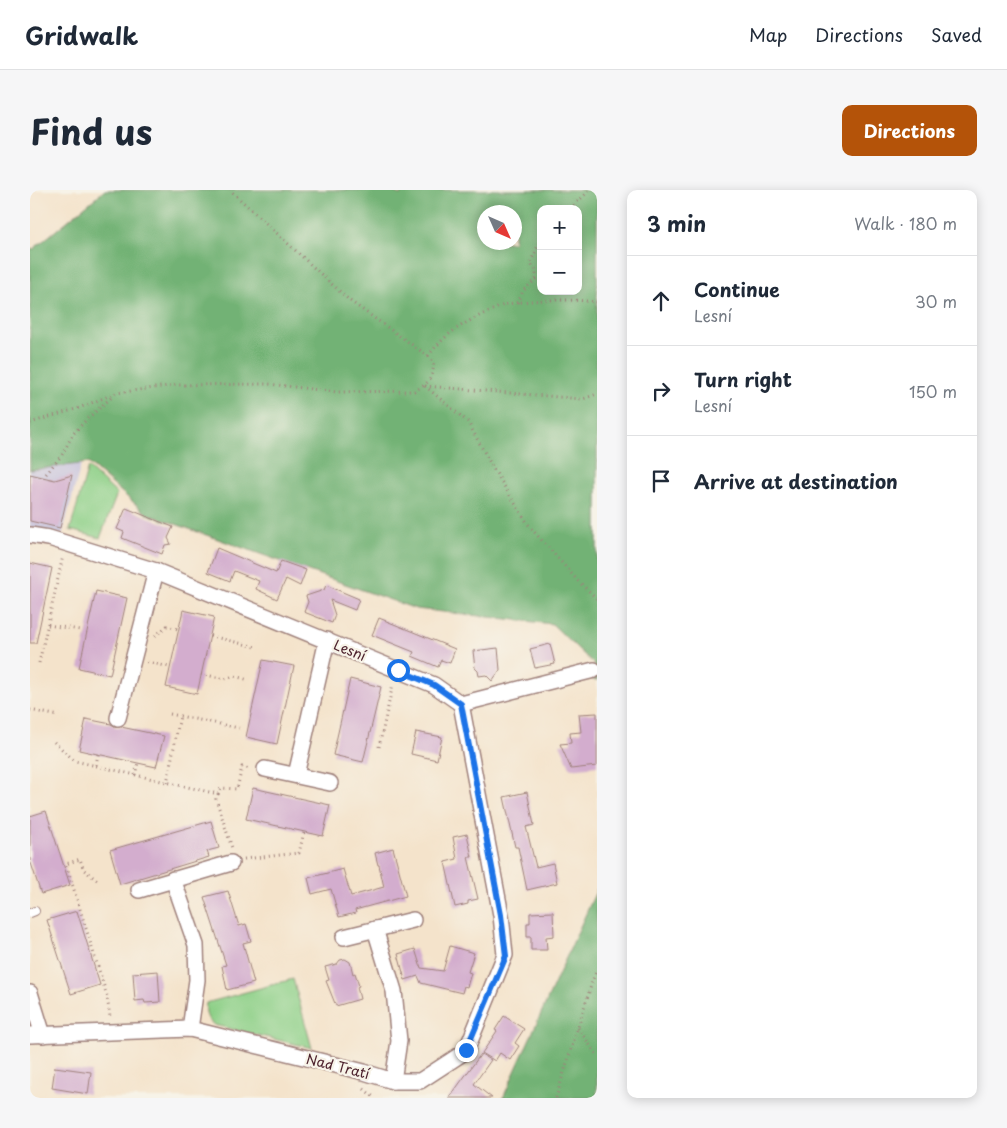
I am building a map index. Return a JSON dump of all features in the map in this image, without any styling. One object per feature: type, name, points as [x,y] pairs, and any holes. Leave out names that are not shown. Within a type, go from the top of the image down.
[{"type":"street","name":"Lesní","points":[[30,535],[49,538],[156,571],[434,685],[461,704]]},
{"type":"street","points":[[118,718],[156,571]]},
{"type":"street","name":"Lesní","points":[[296,775],[327,640]]},
{"type":"street","points":[[376,929],[394,991],[399,1042],[393,1081],[420,1081],[466,1050],[506,956],[501,915],[461,704],[594,670]]},
{"type":"street","points":[[265,769],[330,784]]},
{"type":"street","points":[[139,890],[233,862]]},
{"type":"street","points":[[173,880],[196,945],[197,980],[190,1030]]},
{"type":"street","points":[[344,937],[413,920]]},
{"type":"street","points":[[30,993],[37,1035]]},
{"type":"street","name":"Nad Tratí","points":[[37,1035],[190,1030],[364,1072],[393,1081]]},
{"type":"path","points":[[30,423],[79,408],[116,393],[176,385],[269,384],[336,392],[414,391],[424,386],[432,377],[434,366],[428,356],[350,300],[230,190]]},
{"type":"path","points":[[574,205],[590,190]]},
{"type":"path","points":[[518,303],[523,291],[536,279],[536,270],[530,263],[537,248]]},
{"type":"path","points":[[428,356],[440,341],[464,324],[507,304],[580,300],[597,302]]},
{"type":"path","points":[[424,386],[583,399],[597,394]]},
{"type":"path","points":[[424,386],[468,422],[494,470],[530,527],[578,581],[597,599]]},
{"type":"path","points":[[46,474],[62,455],[72,434],[86,418],[116,393]]},
{"type":"path","points":[[39,663],[64,553]]},
{"type":"path","points":[[48,625],[80,630]]},
{"type":"path","points":[[148,634],[154,637],[167,626],[178,629]]},
{"type":"path","points":[[210,636],[256,647]]},
{"type":"path","points":[[141,661],[170,668]]},
{"type":"path","points":[[201,674],[225,679],[234,676],[250,680]]},
{"type":"path","points":[[379,747],[395,676]]},
{"type":"path","points":[[30,710],[59,716]]},
{"type":"path","points":[[170,714],[239,728]]},
{"type":"path","points":[[166,783],[180,716]]},
{"type":"path","points":[[54,742],[75,760],[218,794]]},
{"type":"path","points":[[96,765],[98,754]]},
{"type":"path","points":[[135,775],[138,763]]},
{"type":"path","points":[[265,769],[242,767],[238,789],[221,788],[216,799],[233,862],[250,858],[299,853],[304,832]]},
{"type":"path","points":[[97,880],[84,870],[80,859],[66,864],[108,1000],[110,1033]]},
{"type":"path","points":[[556,1098],[597,970]]},
{"type":"path","points":[[578,1028],[597,1055]]},
{"type":"shaded area","points":[[81,464],[62,535],[30,528],[30,470]]},
{"type":"green space","points":[[105,190],[391,190],[400,195],[403,190],[597,190],[597,680],[593,680],[594,664],[552,624],[416,609],[147,514],[88,463],[30,470],[30,247],[32,250]]},
{"type":"green space","points":[[88,467],[117,494],[100,538],[70,530]]},
{"type":"green space","points":[[597,889],[597,1098],[503,1098]]},
{"type":"green space","points":[[293,979],[312,1048],[214,1025],[208,1018],[206,1003]]},
{"type":"building","points":[[30,474],[55,480],[72,475],[60,528],[30,521]]},
{"type":"building","points":[[126,508],[173,527],[168,538],[171,544],[165,545],[162,554],[122,538],[124,532],[117,529]]},
{"type":"building","points":[[217,548],[276,573],[281,561],[306,570],[300,586],[286,579],[277,599],[256,589],[259,581],[234,571],[230,581],[208,572]]},
{"type":"building","points":[[30,563],[52,568],[36,643],[30,643]]},
{"type":"building","points":[[326,585],[359,599],[355,610],[330,600],[335,615],[332,623],[304,612],[308,602],[306,596],[324,590]]},
{"type":"building","points":[[96,591],[127,598],[110,675],[79,668]]},
{"type":"building","points":[[183,610],[214,617],[197,694],[166,687]]},
{"type":"building","points":[[379,618],[455,649],[450,663],[441,660],[438,667],[412,656],[414,652],[372,635]]},
{"type":"building","points":[[550,644],[555,664],[535,668],[530,649]]},
{"type":"building","points":[[498,648],[500,670],[492,681],[486,675],[479,676],[475,668],[473,651]]},
{"type":"building","points":[[263,660],[294,666],[277,744],[246,737]]},
{"type":"building","points":[[350,679],[381,687],[363,762],[333,755]]},
{"type":"building","points":[[597,713],[597,766],[571,769],[560,744],[571,743],[570,733],[581,732],[579,714]]},
{"type":"building","points":[[86,719],[164,736],[156,767],[79,750]]},
{"type":"building","points":[[416,732],[442,737],[437,760],[411,754]]},
{"type":"building","points":[[253,788],[330,805],[323,836],[246,819]]},
{"type":"building","points":[[527,792],[534,825],[526,827],[536,867],[553,863],[557,883],[527,890],[518,847],[515,847],[504,797]]},
{"type":"building","points":[[46,811],[70,885],[41,894],[30,860],[30,816]]},
{"type":"building","points":[[211,821],[219,848],[207,851],[209,857],[120,884],[110,850]]},
{"type":"building","points":[[467,834],[472,857],[468,857],[478,899],[455,907],[445,862],[457,859],[453,837]]},
{"type":"building","points":[[393,848],[406,896],[355,910],[356,913],[339,917],[331,889],[312,894],[308,878],[343,869],[351,896],[384,887],[375,853]]},
{"type":"building","points":[[228,891],[239,926],[246,924],[251,941],[243,943],[254,983],[227,990],[222,966],[226,965],[204,897]]},
{"type":"building","points":[[77,911],[100,985],[71,994],[47,920]]},
{"type":"building","points":[[553,912],[554,936],[546,937],[547,950],[531,950],[531,937],[527,937],[527,923],[530,923],[530,913]]},
{"type":"building","points":[[450,946],[474,953],[468,972],[471,973],[467,987],[464,986],[462,993],[421,983],[418,976],[405,980],[398,954],[415,949],[421,968],[443,971]]},
{"type":"building","points":[[345,959],[350,962],[353,974],[355,973],[360,999],[336,1006],[326,981],[329,980],[325,967],[337,964],[340,960]]},
{"type":"building","points":[[158,971],[160,1002],[145,1003],[144,1000],[135,1001],[133,973]]},
{"type":"building","points":[[504,1016],[524,1029],[515,1043],[519,1046],[510,1060],[500,1053],[495,1061],[482,1053],[497,1031],[495,1030]]},
{"type":"building","points":[[481,1054],[491,1060],[474,1084],[492,1098],[449,1098]]},
{"type":"building","points":[[55,1067],[91,1072],[88,1094],[52,1088]]},
{"type":"route","points":[[398,670],[434,685],[461,704],[501,915],[506,956],[466,1050]]}]
